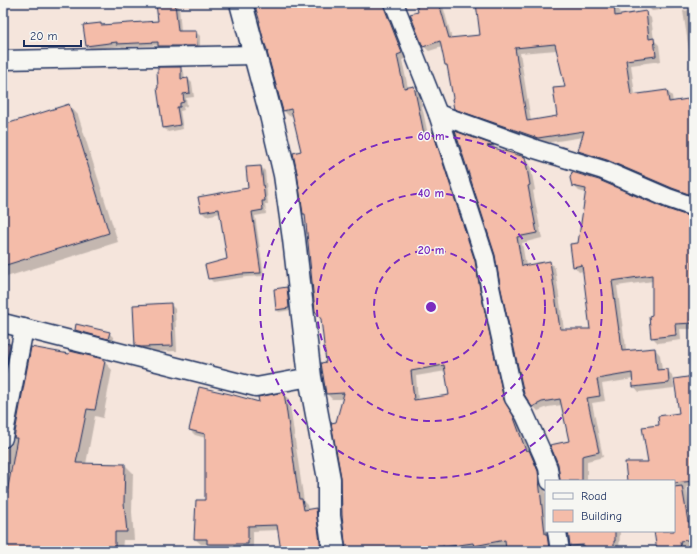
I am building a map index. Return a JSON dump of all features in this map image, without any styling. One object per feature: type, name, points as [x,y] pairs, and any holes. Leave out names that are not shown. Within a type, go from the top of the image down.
[{"type":"street","points":[[241,3],[271,115],[285,175],[310,377],[329,479],[329,516],[334,551]]},
{"type":"street","points":[[394,3],[438,114],[485,258],[491,294],[514,398],[525,415],[542,453],[548,468],[550,480]]},
{"type":"street","points":[[3,60],[254,55]]},
{"type":"street","points":[[438,114],[535,149],[603,170],[668,198],[694,207]]},
{"type":"street","points":[[3,323],[256,387],[310,377]]},
{"type":"street","points":[[3,438],[24,328]]},
{"type":"street","points":[[556,532],[560,551]]},
{"type":"building","points":[[156,3],[175,3],[178,31],[196,31],[197,46],[158,46],[158,42],[117,44],[117,42],[86,46],[83,25],[158,21]]},
{"type":"building","points":[[254,3],[384,3],[384,7],[402,53],[397,55],[404,88],[414,86],[424,134],[433,132],[475,261],[504,400],[513,415],[526,451],[529,450],[538,471],[545,534],[547,534],[549,549],[542,551],[506,551],[505,540],[474,546],[473,543],[415,551],[346,551],[342,515],[341,477],[331,423],[336,422],[344,393],[326,394],[321,363],[326,362],[321,319],[315,311],[305,214],[303,214],[293,153],[301,151],[291,109],[283,111]],"holes":[[[444,365],[449,395],[414,400],[411,371]]]},
{"type":"building","points":[[416,3],[439,3],[449,38],[480,35],[476,3],[614,3],[615,16],[646,11],[649,39],[654,38],[656,56],[626,60],[631,95],[667,90],[669,102],[694,98],[694,196],[607,160],[578,151],[584,131],[538,138],[454,109],[447,65],[445,65],[440,41],[423,47],[410,14],[418,12]],"holes":[[[555,44],[565,87],[553,88],[557,116],[527,121],[515,48]]]},
{"type":"building","points":[[158,67],[181,67],[181,79],[188,78],[190,93],[183,94],[184,102],[180,103],[180,107],[177,107],[180,125],[163,128],[157,88]]},
{"type":"building","points":[[69,104],[109,233],[3,266],[3,125]]},
{"type":"building","points":[[455,131],[494,145],[487,146],[525,157],[530,185],[528,186],[537,233],[517,237],[522,266],[550,261],[560,329],[590,329],[582,265],[573,267],[570,244],[578,243],[586,189],[572,186],[570,178],[572,172],[599,180],[664,208],[694,217],[694,236],[692,235],[694,323],[675,324],[676,335],[651,338],[649,316],[652,315],[652,275],[612,281],[622,351],[655,348],[657,370],[668,369],[669,383],[633,387],[632,373],[597,379],[600,396],[587,398],[599,452],[582,456],[582,480],[560,480],[558,464],[550,445],[569,441],[560,399],[542,402],[532,407],[524,394],[500,285],[495,255]]},
{"type":"building","points":[[261,166],[265,201],[262,201],[263,210],[252,212],[261,273],[241,274],[208,279],[205,265],[227,259],[219,209],[201,212],[198,197],[248,188],[246,167]]},
{"type":"building","points":[[287,287],[289,308],[276,310],[274,289]]},
{"type":"building","points":[[171,303],[173,346],[135,346],[133,305]]},
{"type":"building","points":[[76,324],[110,332],[108,339],[75,330]]},
{"type":"building","points":[[3,343],[10,344],[3,382]]},
{"type":"building","points":[[31,347],[69,354],[70,351],[103,359],[103,361],[105,361],[95,410],[87,409],[76,463],[125,464],[124,503],[127,532],[115,532],[115,551],[4,551],[6,530],[3,529],[3,515],[17,438],[14,438]]},
{"type":"building","points":[[694,376],[694,481],[675,483],[675,480],[627,480],[625,462],[648,462],[642,427],[659,425],[658,416],[679,413],[674,379]]},
{"type":"building","points":[[199,387],[259,402],[258,397],[284,392],[299,499],[302,499],[304,510],[316,508],[321,551],[281,551],[277,525],[248,526],[248,544],[207,544],[207,539],[194,539],[196,500],[205,500],[205,434],[189,430]]},
{"type":"building","points":[[682,486],[688,522],[694,521],[694,539],[680,541],[681,551],[657,551],[654,532],[675,532],[675,487]]},
{"type":"building","points":[[568,532],[615,532],[614,551],[584,551],[584,545],[570,546]]}]
